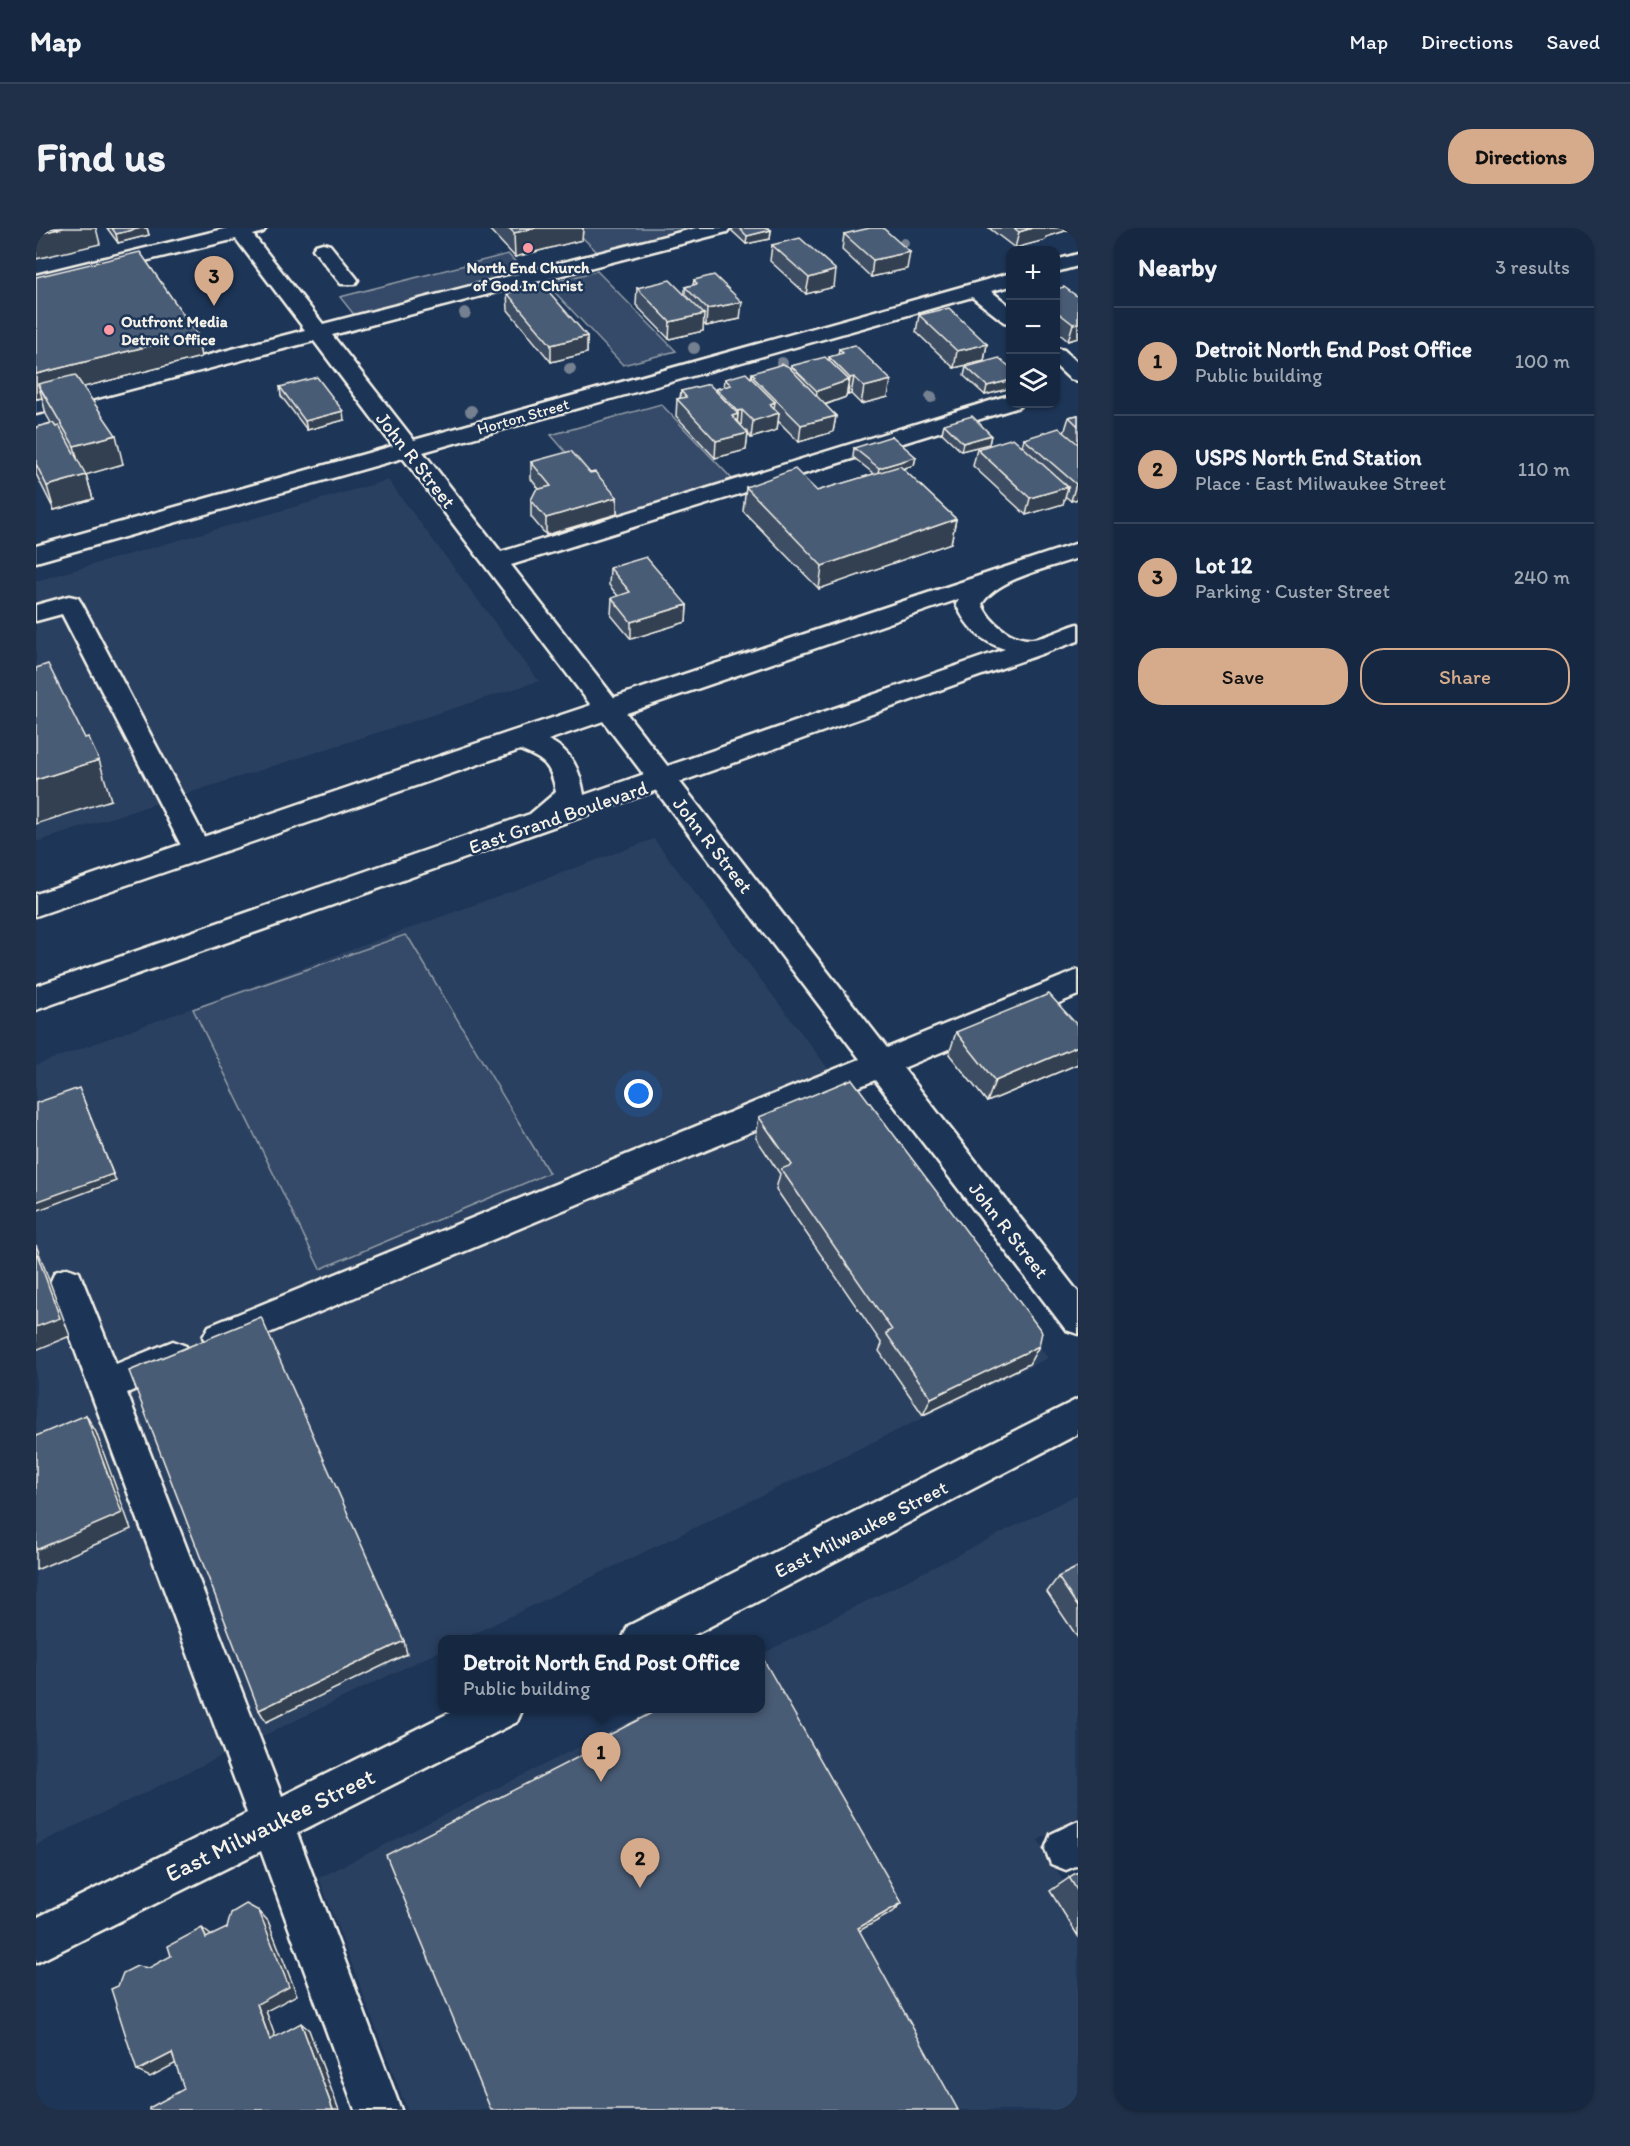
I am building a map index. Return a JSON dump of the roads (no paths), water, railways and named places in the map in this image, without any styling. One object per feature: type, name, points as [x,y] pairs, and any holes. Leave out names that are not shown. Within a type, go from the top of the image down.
[{"type":"street","points":[[36,407],[720,228]]},
{"type":"street","points":[[36,281],[245,229]]},
{"type":"street","name":"John R Street","points":[[245,229],[318,332],[1078,1319]]},
{"type":"street","points":[[323,249],[348,280]]},
{"type":"street","points":[[1060,265],[1078,260]]},
{"type":"street","name":"Horton Street","points":[[36,554],[1006,280]]},
{"type":"street","points":[[975,289],[1006,314]]},
{"type":"street","points":[[1060,358],[1078,374]]},
{"type":"street","points":[[1060,387],[1078,381]]},
{"type":"street","points":[[495,562],[1006,404]]},
{"type":"street","points":[[36,905],[196,848],[1078,550]]},
{"type":"street","points":[[1004,575],[976,592],[969,604],[974,621],[988,632],[1008,642],[1035,648]]},
{"type":"street","points":[[36,614],[69,604],[196,848]]},
{"type":"street","name":"East Grand Boulevard","points":[[36,998],[663,780],[1078,632]]},
{"type":"street","points":[[517,739],[551,752],[567,769],[570,795],[535,824]]},
{"type":"street","points":[[106,1385],[1078,982]]},
{"type":"street","points":[[67,1283],[378,2110]]},
{"type":"street","name":"East Milwaukee Street","points":[[652,1635],[1078,1416]]},
{"type":"street","name":"East Milwaukee Street","points":[[36,1941],[493,1713]]},
{"type":"place","name":"North End Church of God In Christ","points":[[528,248]]},
{"type":"place","name":"Lot 12","points":[[214,306]]},
{"type":"place","name":"Outfront Media Detroit Office","points":[[109,330]]},
{"type":"place","name":"Detroit North End Post Office","points":[[601,1782]]},
{"type":"place","name":"USPS North End Station","points":[[640,1888]]}]
